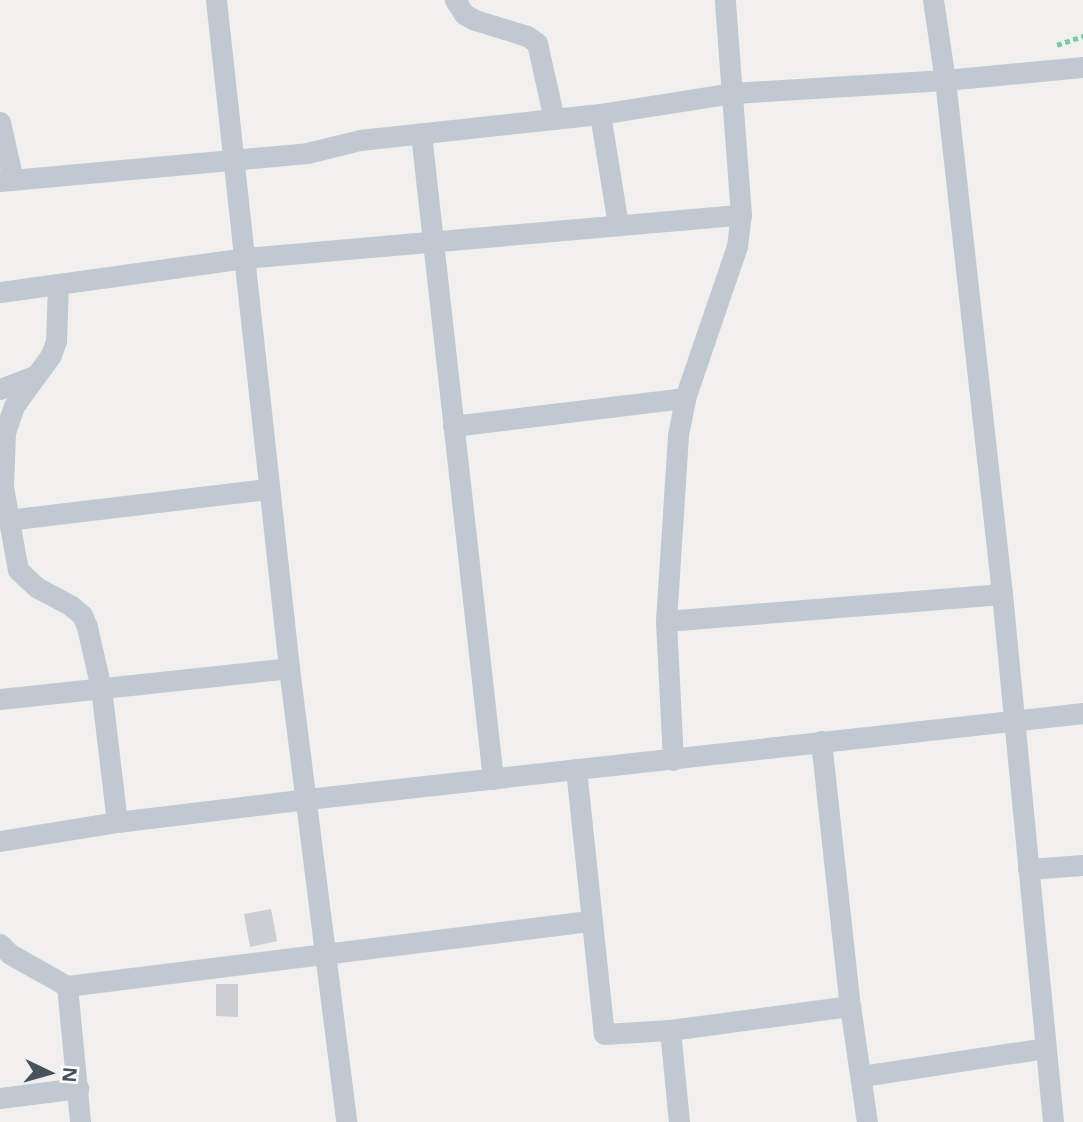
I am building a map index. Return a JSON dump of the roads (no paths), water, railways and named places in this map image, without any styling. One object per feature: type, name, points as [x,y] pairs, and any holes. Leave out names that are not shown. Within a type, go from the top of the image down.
[{"type":"street","points":[[216,0],[268,489],[346,1122]]},
{"type":"street","points":[[456,0],[464,14],[475,20],[527,36],[537,43],[542,55],[554,119]]},
{"type":"street","points":[[673,760],[666,621],[674,471],[685,398],[737,246],[741,215],[725,0]]},
{"type":"street","points":[[933,0],[945,79],[1002,594],[1052,1122]]},
{"type":"street","points":[[0,122],[7,180],[307,153],[360,140],[600,114],[733,93],[1083,67]]},
{"type":"street","points":[[600,114],[618,225]]},
{"type":"street","points":[[421,134],[493,779]]},
{"type":"street","points":[[0,292],[245,258],[741,215]]},
{"type":"street","points":[[58,284],[56,341],[51,355],[32,377],[14,406],[5,432],[2,458],[7,520],[18,570],[24,579],[82,615],[101,688],[117,822]]},
{"type":"street","points":[[0,389],[32,377]]},
{"type":"street","points":[[453,426],[685,398]]},
{"type":"street","points":[[7,520],[268,489]]},
{"type":"street","points":[[666,621],[1002,594]]},
{"type":"street","points":[[0,699],[289,668]]},
{"type":"street","points":[[0,841],[117,822],[307,799],[1083,713]]},
{"type":"street","points":[[821,741],[850,1006],[867,1122]]},
{"type":"street","points":[[576,769],[604,1034],[670,1030],[850,1006]]},
{"type":"street","points":[[1028,869],[1083,865]]},
{"type":"street","points":[[0,944],[10,954],[67,986],[590,920]]},
{"type":"street","points":[[67,986],[80,1122]]},
{"type":"street","points":[[670,1030],[679,1122]]},
{"type":"street","points":[[862,1076],[1045,1048]]},
{"type":"street","points":[[0,1098],[78,1088]]}]
